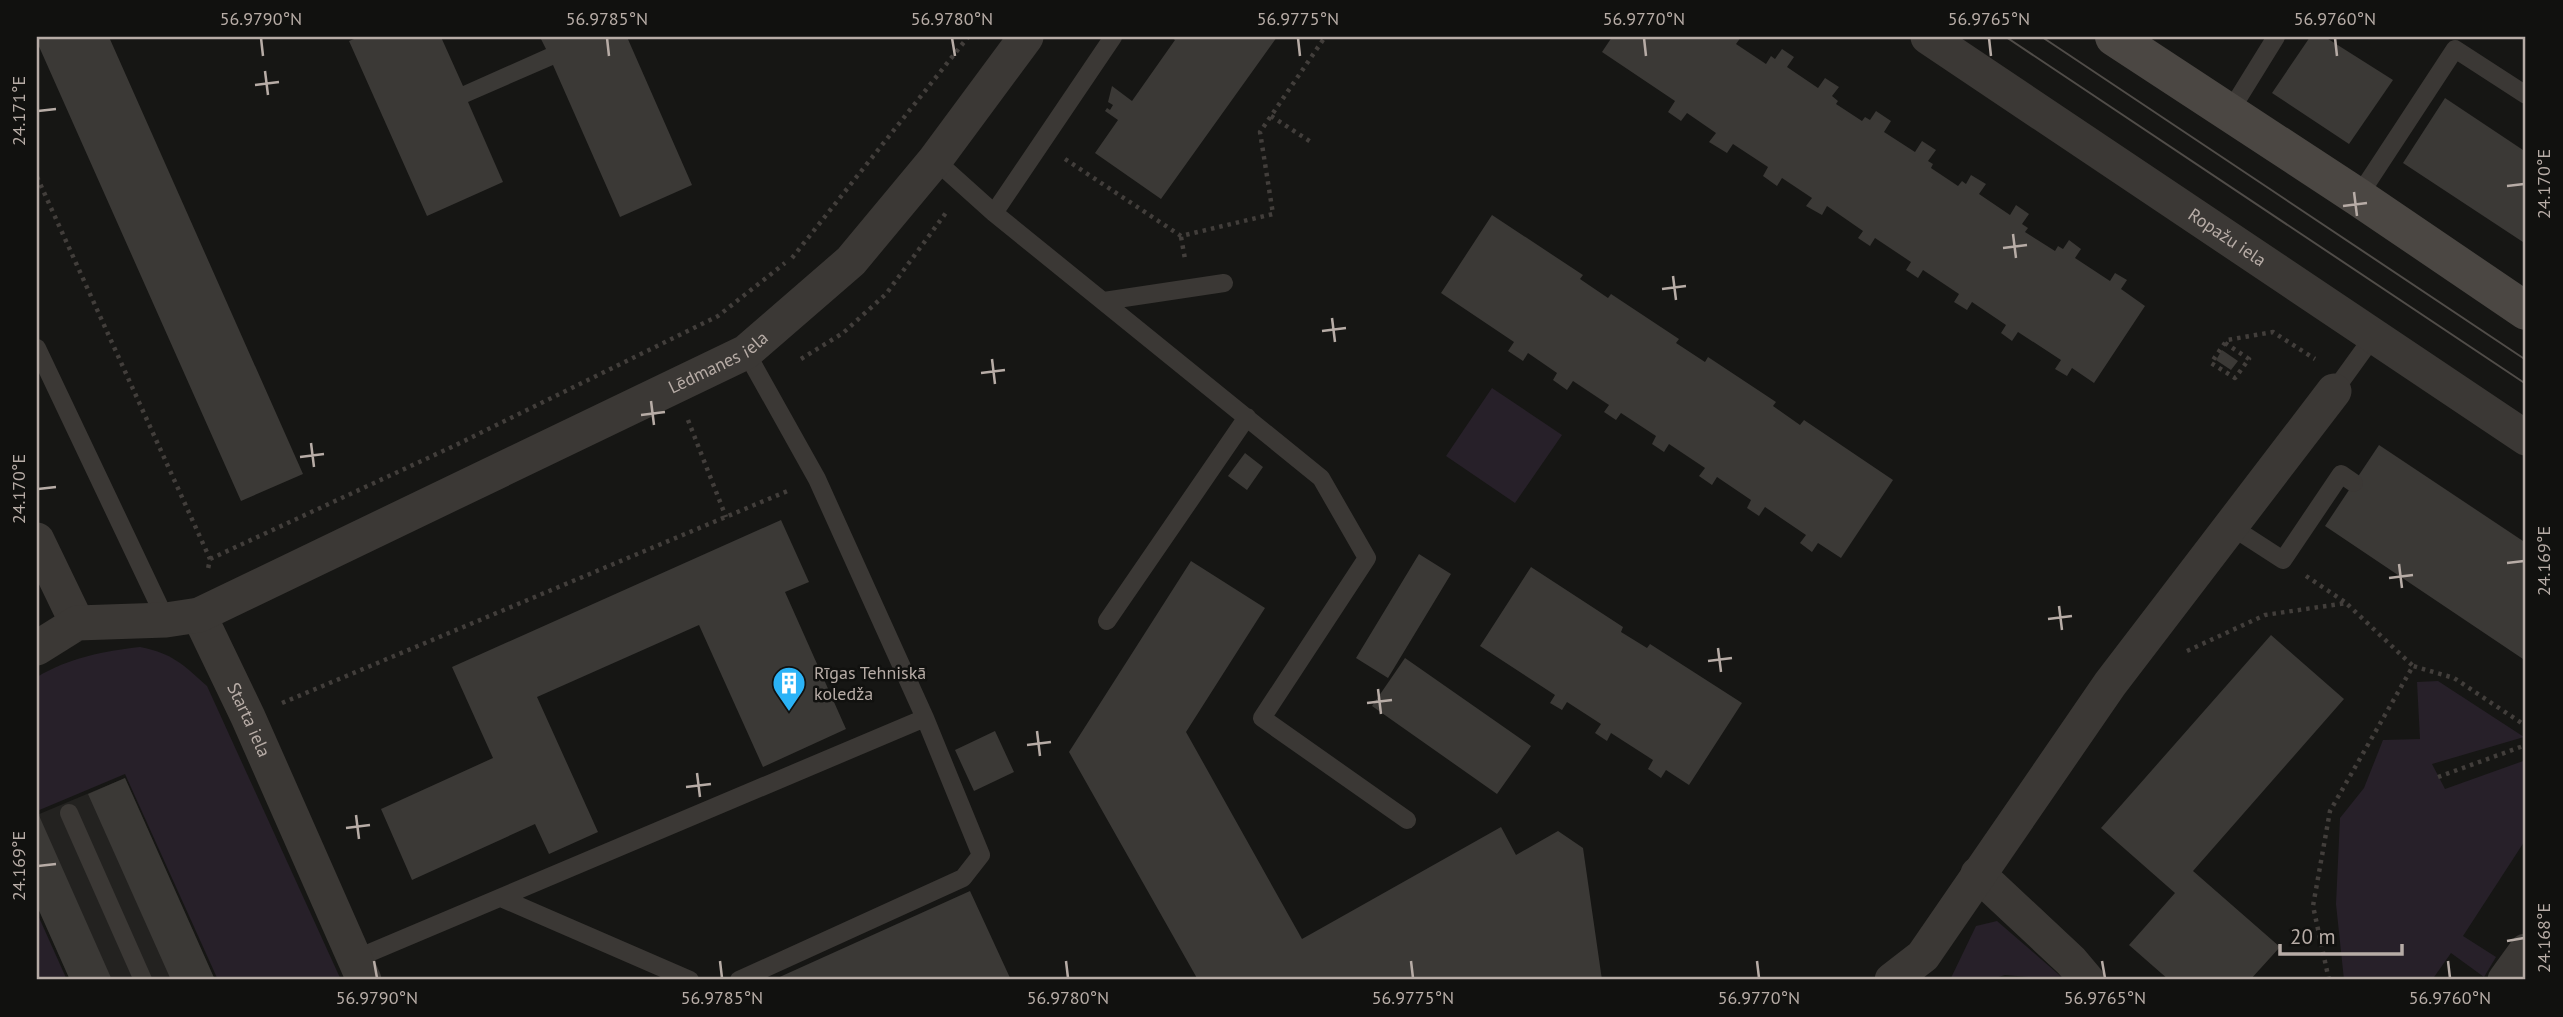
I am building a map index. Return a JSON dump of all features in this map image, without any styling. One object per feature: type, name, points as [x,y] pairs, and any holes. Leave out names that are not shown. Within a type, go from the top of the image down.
[{"type":"street","name":"Ropažu iela","points":[[1928,37],[2166,194],[2373,337],[2526,438]]},
{"type":"street","points":[[2114,37],[2526,311]]},
{"type":"street","name":"Lēdmanes iela","points":[[183,617],[746,352],[851,261],[935,160],[1014,41]]},
{"type":"street","points":[[1892,980],[1923,956],[2110,684],[2232,527],[2328,377]]},
{"type":"street","points":[[37,540],[77,622]]},
{"type":"street","points":[[37,648],[77,622],[183,617]]},
{"type":"street","name":"Starta iela","points":[[183,617],[248,717],[360,970]]},
{"type":"street","points":[[1978,874],[2071,961],[2087,980]]},
{"type":"lane","points":[[994,213],[1113,37]]},
{"type":"lane","points":[[2229,113],[2276,37]]},
{"type":"lane","points":[[2358,197],[2455,49],[2526,96]]},
{"type":"lane","points":[[935,160],[994,213],[1321,478],[1367,558],[1262,718],[1407,820]]},
{"type":"lane","points":[[1104,301],[1224,283]]},
{"type":"lane","points":[[2328,377],[2373,337]]},
{"type":"lane","points":[[37,348],[183,617]]},
{"type":"lane","points":[[738,980],[963,878],[981,855],[925,718],[817,479],[746,352]]},
{"type":"lane","points":[[1107,621],[1247,417]]},
{"type":"lane","points":[[2232,527],[2283,560],[2341,474],[2354,483]]},
{"type":"lane","points":[[360,970],[501,898],[925,718]]},
{"type":"lane","points":[[69,813],[142,980]]},
{"type":"lane","points":[[501,898],[690,980]]},
{"type":"path","points":[[183,617],[210,559],[456,445],[718,316],[793,257],[968,37]]},
{"type":"path","points":[[1041,142],[1181,236],[1273,214],[1260,132],[1325,37]]},
{"type":"path","points":[[1271,116],[1311,142]]},
{"type":"path","points":[[37,177],[210,559]]},
{"type":"path","points":[[2225,343],[2249,359],[2235,378],[2211,363],[2227,340],[2273,332],[2328,377]]},
{"type":"path","points":[[688,419],[726,517]]},
{"type":"path","points":[[248,717],[817,479]]},
{"type":"path","points":[[2283,560],[2346,603],[2413,666],[2454,678],[2526,726]]},
{"type":"path","points":[[2187,651],[2264,615],[2346,603]]},
{"type":"path","points":[[2329,980],[2313,906],[2330,811],[2413,666]]},
{"type":"path","points":[[2438,777],[2526,745]]},
{"type":"shaded area","points":[[1492,388],[1562,435],[1515,503],[1446,456]]},
{"type":"shaded area","points":[[140,647],[177,661],[207,686],[341,980],[218,980],[125,774],[37,811],[37,677],[87,656]]},
{"type":"shaded area","points":[[2438,681],[2524,737],[2432,764],[2445,789],[2526,760],[2526,839],[2463,936],[2496,957],[2484,977],[2451,953],[2432,980],[2344,980],[2336,904],[2340,818],[2364,788],[2383,740],[2420,739],[2417,682]]},
{"type":"shaded area","points":[[125,778],[215,980],[70,980],[37,906],[37,815]]},
{"type":"shaded area","points":[[37,913],[67,980],[37,980]]},
{"type":"shaded area","points":[[1997,921],[2065,980],[2005,975],[1989,980],[1950,980],[1976,926]]},
{"type":"building","points":[[37,37],[109,37],[303,474],[241,501]]},
{"type":"building","points":[[359,37],[441,37],[463,86],[546,49],[540,37],[627,37],[692,185],[620,217],[553,65],[468,102],[503,182],[427,216],[349,41]]},
{"type":"building","points":[[1171,37],[1277,37],[1161,199],[1095,153],[1118,120],[1105,111],[1107,108],[1110,110],[1113,105],[1108,102],[1112,86],[1132,101],[1175,40]]},
{"type":"building","points":[[1612,37],[1741,37],[1736,44],[1766,64],[1771,56],[1775,59],[1782,49],[1794,57],[1787,67],[1818,88],[1825,78],[1839,87],[1832,96],[1838,101],[1836,104],[1862,121],[1865,117],[1870,120],[1876,111],[1891,121],[1884,132],[1915,152],[1922,141],[1936,150],[1928,161],[1933,164],[1931,168],[1958,186],[1962,181],[1966,184],[1971,175],[1986,184],[1979,194],[2010,215],[2016,205],[2029,214],[2022,224],[2028,228],[2025,232],[2055,251],[2058,246],[2063,249],[2069,240],[2081,249],[2075,258],[2110,281],[2115,273],[2127,280],[2121,289],[2145,306],[2094,383],[2072,368],[2067,376],[2055,369],[2061,360],[2018,332],[2012,341],[2001,333],[2006,325],[1972,302],[1967,310],[1954,302],[1959,294],[1923,270],[1918,278],[1906,270],[1911,262],[1875,238],[1870,246],[1858,238],[1863,231],[1827,206],[1822,215],[1806,206],[1812,198],[1782,178],[1777,186],[1763,176],[1768,167],[1733,144],[1727,153],[1709,142],[1716,133],[1687,113],[1681,121],[1668,112],[1675,101],[1602,52]]},
{"type":"building","points":[[2310,37],[2325,37],[2393,80],[2349,144],[2272,93]]},
{"type":"building","points":[[2445,98],[2526,152],[2526,244],[2403,163]]},
{"type":"building","points":[[1492,215],[1583,275],[1580,279],[1608,298],[1611,294],[1679,339],[1676,343],[1705,362],[1708,357],[1776,402],[1773,406],[1800,425],[1804,420],[1893,480],[1841,558],[1818,543],[1812,552],[1800,543],[1806,535],[1765,507],[1759,516],[1747,508],[1751,500],[1717,477],[1712,485],[1699,476],[1705,468],[1669,444],[1664,452],[1652,444],[1656,436],[1621,413],[1616,420],[1604,412],[1609,405],[1573,381],[1567,390],[1553,380],[1557,373],[1528,353],[1523,361],[1508,351],[1514,342],[1441,293]]},
{"type":"building","points":[[2222,350],[2238,361],[2231,370],[2216,360]]},
{"type":"building","points":[[2379,445],[2526,543],[2526,661],[2325,526]]},
{"type":"building","points":[[1245,453],[1263,467],[1247,490],[1228,476]]},
{"type":"building","name":"Rīgas Tehniskā koledža","points":[[781,520],[809,582],[785,592],[846,729],[763,767],[699,625],[537,697],[598,832],[549,854],[535,824],[412,880],[381,809],[493,758],[452,667]]},
{"type":"building","points":[[1419,554],[1451,574],[1388,678],[1356,658]]},
{"type":"building","points":[[1191,561],[1265,608],[1186,732],[1302,939],[1501,827],[1516,855],[1558,831],[1583,848],[1602,980],[1198,980],[1069,752]]},
{"type":"building","points":[[1531,567],[1623,627],[1621,632],[1647,648],[1650,644],[1742,703],[1689,785],[1666,770],[1661,778],[1648,769],[1653,760],[1611,733],[1607,741],[1595,733],[1601,724],[1567,702],[1562,710],[1550,703],[1555,695],[1480,646]]},
{"type":"building","points":[[2271,635],[2344,699],[2193,871],[2280,947],[2250,980],[2169,980],[2129,945],[2175,893],[2101,828]]},
{"type":"building","points":[[1405,658],[1531,746],[1497,794],[1372,706]]},
{"type":"building","points":[[995,731],[1014,772],[974,791],[955,750]]},
{"type":"building","points":[[125,778],[215,980],[171,980],[88,794]]},
{"type":"building","points":[[37,811],[112,980],[70,980],[37,906]]},
{"type":"building","points":[[970,891],[1011,980],[773,980]]},
{"type":"tram line","points":[[2006,37],[2526,384]]},
{"type":"tram line","points":[[2042,37],[2526,360]]},
{"type":"place","name":"Rīgas Tehniskā koledža","points":[[789,713]]}]
